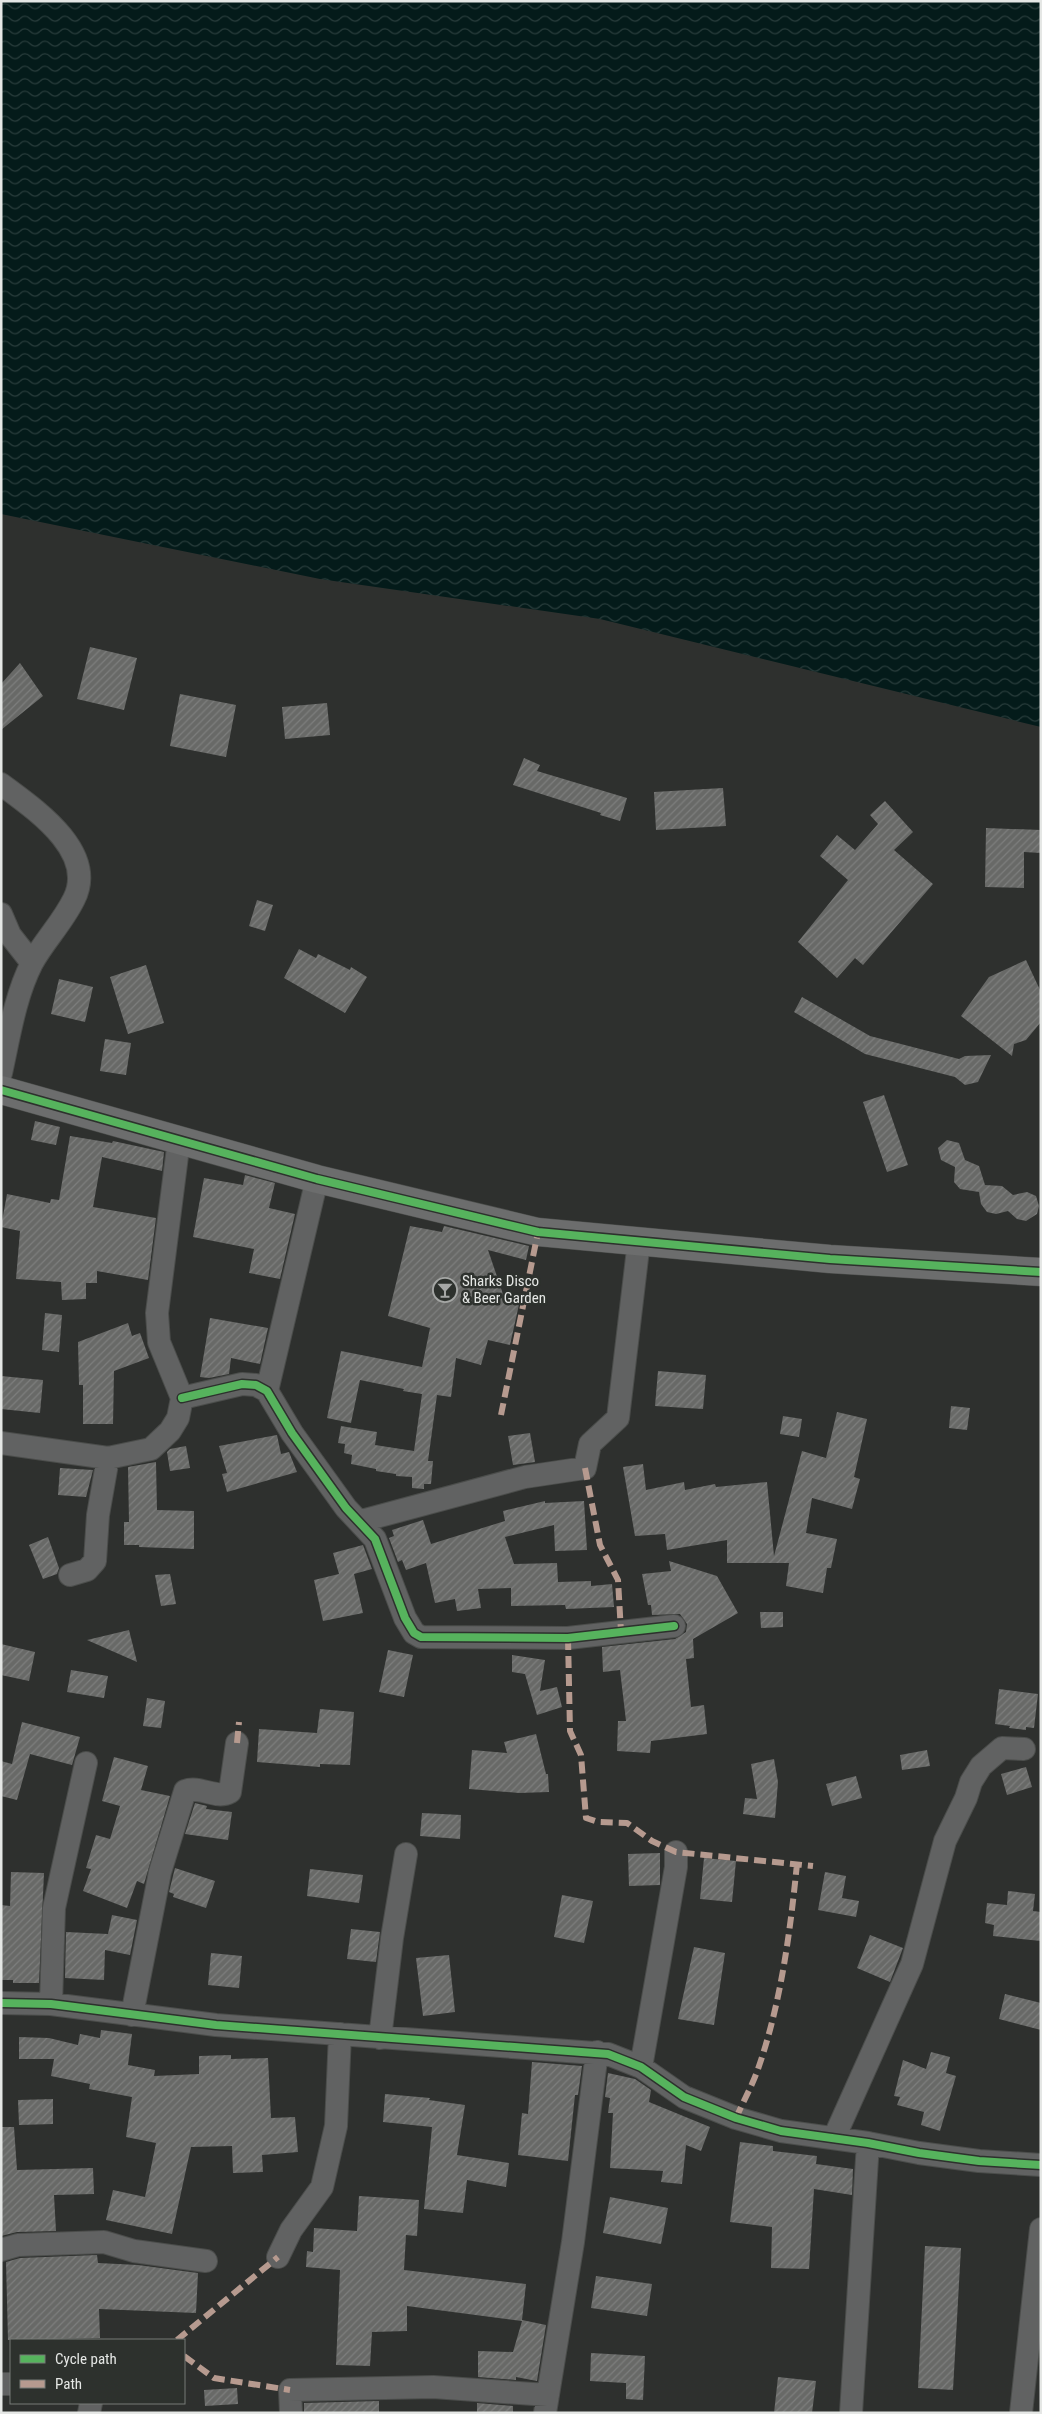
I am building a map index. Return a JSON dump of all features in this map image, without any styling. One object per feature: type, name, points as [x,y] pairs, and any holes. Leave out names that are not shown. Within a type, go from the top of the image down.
[{"type":"street","points":[[1,784],[62,836],[73,850],[78,879],[75,898],[32,963],[16,1011],[1,1073]]},
{"type":"street","points":[[1,914],[10,935],[32,963]]},
{"type":"street","points":[[1,1090],[316,1179],[538,1232],[830,1259],[1041,1272]]},
{"type":"street","points":[[1,1443],[108,1458],[151,1449],[170,1431],[178,1418],[182,1398],[159,1342],[156,1314],[179,1140]]},
{"type":"street","points":[[267,1391],[316,1179]]},
{"type":"street","points":[[361,1521],[525,1478],[585,1468],[590,1444],[618,1418],[639,1241]]},
{"type":"street","points":[[182,1398],[242,1384],[256,1385],[267,1391],[292,1433],[341,1501],[361,1521],[375,1539],[409,1627],[422,1636],[568,1638],[674,1626]]},
{"type":"street","points":[[70,1575],[88,1570],[95,1561],[98,1514],[108,1458]]},
{"type":"street","points":[[132,2015],[160,1872],[173,1835],[185,1790],[190,1788],[224,1795],[230,1792],[238,1742]]},
{"type":"street","points":[[834,2138],[912,1964],[945,1841],[966,1798],[971,1782],[980,1766],[1002,1748],[1024,1749]]},
{"type":"street","points":[[50,2004],[54,1908],[86,1763]]},
{"type":"street","points":[[641,2067],[676,1867],[676,1852]]},
{"type":"street","points":[[380,2038],[392,1938],[406,1854]]},
{"type":"street","points":[[1,2003],[50,2004],[216,2025],[597,2052],[619,2057],[641,2067],[684,2097],[716,2111],[781,2131],[868,2143],[919,2154],[979,2161],[1041,2165]]},
{"type":"street","points":[[278,2257],[291,2230],[322,2186],[336,2126],[340,2034]]},
{"type":"street","points":[[291,2413],[290,2390],[433,2388],[546,2404],[573,2242],[597,2052]]},
{"type":"street","points":[[850,2413],[868,2143]]},
{"type":"street","points":[[1021,2413],[1041,2229]]},
{"type":"street","points":[[1,2250],[18,2245],[104,2242],[134,2250],[206,2261]]},
{"type":"water","points":[[1,1],[1041,1],[1041,727],[600,619],[320,579],[1,514]]},
{"type":"building","points":[[90,647],[137,658],[124,710],[77,699]]},
{"type":"building","points":[[20,663],[43,696],[1,730],[1,684]]},
{"type":"building","points":[[180,694],[236,705],[226,757],[170,746]]},
{"type":"building","points":[[327,703],[330,735],[285,739],[282,707]]},
{"type":"building","points":[[524,758],[540,765],[537,771],[627,798],[620,821],[600,815],[601,813],[513,785]]},
{"type":"building","points":[[723,788],[726,826],[656,830],[654,792]]},
{"type":"building","points":[[885,801],[913,832],[894,850],[933,884],[863,965],[855,958],[837,978],[798,942],[848,880],[820,856],[837,835],[855,850],[878,824],[870,815]]},
{"type":"building","points":[[986,828],[1041,830],[1041,853],[1024,852],[1024,888],[985,887]]},
{"type":"building","points":[[257,900],[273,905],[265,931],[249,926]]},
{"type":"building","points":[[299,949],[316,958],[318,954],[350,970],[351,967],[367,977],[345,1013],[284,978]]},
{"type":"building","points":[[1026,960],[1041,992],[1041,1022],[1026,1040],[1014,1044],[1012,1056],[961,1016],[989,977]]},
{"type":"building","points":[[146,965],[164,1023],[128,1034],[110,977]]},
{"type":"building","points":[[59,979],[93,987],[85,1022],[51,1014]]},
{"type":"building","points":[[802,997],[870,1036],[959,1059],[965,1056],[991,1055],[978,1082],[965,1085],[955,1077],[865,1054],[794,1012]]},
{"type":"building","points":[[105,1039],[131,1043],[126,1075],[100,1071]]},
{"type":"building","points":[[884,1095],[908,1165],[887,1172],[863,1102]]},
{"type":"building","points":[[35,1121],[60,1127],[56,1145],[31,1140]]},
{"type":"building","points":[[70,1136],[112,1143],[113,1141],[164,1152],[162,1171],[102,1157],[93,1207],[156,1218],[148,1280],[97,1271],[97,1283],[86,1283],[86,1299],[62,1300],[61,1282],[16,1279],[20,1231],[1,1227],[7,1194],[50,1203],[51,1199],[59,1200]]},
{"type":"building","points":[[947,1140],[959,1143],[965,1160],[979,1166],[985,1185],[1002,1186],[1013,1195],[1027,1192],[1036,1196],[1039,1206],[1037,1214],[1026,1221],[1017,1219],[1008,1211],[996,1214],[987,1212],[981,1204],[979,1192],[960,1189],[954,1182],[955,1167],[941,1160],[938,1148]]},
{"type":"building","points":[[245,1175],[275,1183],[269,1208],[295,1214],[280,1279],[249,1273],[254,1249],[193,1237],[204,1178],[243,1185]]},
{"type":"building","points":[[410,1226],[442,1232],[444,1226],[529,1246],[526,1260],[488,1250],[504,1297],[520,1300],[510,1345],[488,1340],[481,1365],[456,1358],[451,1397],[437,1395],[428,1461],[433,1461],[431,1484],[424,1484],[424,1489],[412,1488],[412,1477],[396,1476],[396,1474],[351,1464],[352,1455],[344,1453],[345,1444],[338,1443],[341,1426],[377,1432],[375,1445],[414,1451],[422,1394],[360,1380],[351,1423],[327,1418],[341,1351],[422,1367],[430,1328],[388,1316]]},
{"type":"building","points":[[45,1313],[62,1315],[59,1352],[42,1350]]},
{"type":"building","points":[[210,1318],[268,1328],[260,1364],[231,1358],[229,1374],[209,1378],[200,1377]]},
{"type":"building","points":[[128,1323],[132,1336],[140,1333],[149,1358],[114,1371],[113,1424],[83,1424],[83,1385],[79,1385],[78,1342]]},
{"type":"building","points":[[658,1371],[706,1375],[703,1409],[655,1406]]},
{"type":"building","points":[[1,1376],[43,1380],[40,1413],[1,1409]]},
{"type":"building","points":[[951,1406],[970,1408],[967,1430],[949,1428]]},
{"type":"building","points":[[837,1412],[867,1419],[854,1477],[860,1479],[852,1509],[812,1498],[806,1533],[837,1539],[831,1568],[827,1568],[823,1593],[786,1586],[789,1563],[727,1563],[727,1540],[667,1550],[665,1534],[635,1536],[623,1467],[643,1464],[646,1490],[684,1482],[685,1490],[715,1484],[716,1487],[767,1482],[774,1556],[802,1451],[826,1458]]},
{"type":"building","points":[[783,1416],[802,1419],[799,1437],[780,1434]]},
{"type":"building","points":[[530,1433],[535,1462],[513,1465],[508,1436]]},
{"type":"building","points":[[277,1435],[281,1454],[289,1452],[297,1472],[227,1492],[222,1474],[227,1473],[219,1446]]},
{"type":"building","points":[[186,1446],[190,1468],[170,1471],[167,1452],[170,1449]]},
{"type":"building","points":[[156,1462],[157,1510],[194,1511],[194,1549],[124,1545],[124,1522],[129,1522],[128,1467]]},
{"type":"building","points":[[60,1468],[93,1470],[86,1497],[58,1495]]},
{"type":"building","points":[[545,1501],[545,1503],[584,1501],[587,1550],[555,1551],[554,1525],[505,1537],[514,1564],[557,1563],[558,1582],[591,1581],[591,1586],[612,1584],[614,1607],[566,1609],[565,1605],[511,1606],[511,1588],[478,1589],[481,1608],[457,1611],[455,1599],[435,1603],[426,1563],[406,1570],[402,1560],[398,1562],[389,1538],[394,1536],[392,1530],[423,1520],[431,1544],[505,1521],[503,1511]]},
{"type":"building","points":[[48,1537],[59,1568],[57,1574],[43,1579],[29,1545]]},
{"type":"building","points":[[363,1545],[372,1569],[354,1574],[363,1613],[323,1621],[314,1580],[339,1574],[333,1553]]},
{"type":"building","points":[[669,1561],[717,1576],[738,1613],[693,1639],[694,1658],[686,1659],[691,1707],[704,1705],[707,1734],[651,1741],[650,1753],[617,1751],[618,1721],[626,1721],[620,1670],[603,1672],[602,1647],[675,1639],[686,1632],[687,1624],[680,1614],[652,1615],[651,1605],[648,1605],[642,1574],[671,1571]]},
{"type":"building","points":[[170,1574],[176,1604],[161,1606],[155,1575]]},
{"type":"building","points":[[760,1612],[783,1612],[783,1627],[761,1628]]},
{"type":"building","points":[[129,1630],[137,1662],[87,1640]]},
{"type":"building","points":[[1,1644],[35,1652],[29,1681],[1,1675]]},
{"type":"building","points":[[388,1650],[413,1655],[404,1697],[379,1692]]},
{"type":"building","points":[[512,1655],[545,1660],[540,1691],[557,1687],[562,1707],[537,1715],[525,1674],[512,1672]]},
{"type":"building","points":[[71,1670],[108,1676],[104,1698],[67,1692]]},
{"type":"building","points":[[999,1689],[1038,1694],[1034,1728],[1026,1727],[1026,1730],[995,1724]]},
{"type":"building","points":[[147,1698],[165,1701],[161,1728],[143,1726]]},
{"type":"building","points":[[320,1709],[354,1712],[350,1765],[320,1764],[320,1767],[257,1762],[259,1729],[317,1733]]},
{"type":"building","points":[[22,1722],[80,1737],[72,1765],[30,1754],[17,1800],[1,1796],[1,1761],[12,1764]]},
{"type":"building","points":[[536,1734],[546,1774],[548,1774],[549,1792],[519,1793],[469,1789],[472,1750],[507,1753],[504,1742]]},
{"type":"building","points":[[927,1750],[930,1766],[902,1770],[900,1755]]},
{"type":"building","points":[[114,1757],[148,1766],[141,1790],[170,1796],[144,1884],[137,1881],[127,1908],[83,1891],[91,1869],[86,1868],[96,1835],[110,1839],[120,1806],[102,1801]]},
{"type":"building","points":[[774,1759],[778,1782],[775,1818],[743,1814],[745,1798],[757,1799],[751,1764]]},
{"type":"building","points":[[1026,1767],[1032,1787],[1007,1795],[1001,1774]]},
{"type":"building","points":[[856,1776],[862,1798],[832,1806],[826,1784]]},
{"type":"building","points":[[195,1803],[207,1806],[206,1809],[232,1812],[228,1840],[185,1834]]},
{"type":"building","points":[[422,1813],[461,1815],[460,1839],[420,1836]]},
{"type":"building","points":[[660,1853],[660,1885],[629,1886],[628,1854]]},
{"type":"building","points":[[704,1858],[736,1861],[732,1902],[700,1899]]},
{"type":"building","points":[[175,1868],[215,1881],[206,1908],[173,1897],[174,1894],[169,1892]]},
{"type":"building","points":[[310,1869],[363,1875],[359,1903],[307,1896]]},
{"type":"building","points":[[11,1872],[44,1873],[39,1983],[13,1983],[13,1980],[1,1980],[1,1905],[10,1906]]},
{"type":"building","points":[[825,1872],[846,1876],[842,1898],[859,1901],[856,1917],[818,1910]]},
{"type":"building","points":[[1008,1891],[1035,1894],[1033,1911],[1041,1912],[1041,1941],[993,1936],[994,1925],[985,1923],[987,1903],[1007,1905]]},
{"type":"building","points":[[562,1895],[593,1901],[584,1943],[554,1937]]},
{"type":"building","points":[[112,1915],[137,1920],[130,1955],[105,1950],[104,1980],[65,1978],[66,1932],[108,1934]]},
{"type":"building","points":[[351,1929],[380,1932],[376,1962],[347,1959]]},
{"type":"building","points":[[870,1935],[903,1948],[890,1982],[857,1968]]},
{"type":"building","points":[[694,1947],[725,1953],[714,2025],[678,2019]]},
{"type":"building","points":[[211,1953],[242,1956],[239,1988],[208,1985]]},
{"type":"building","points":[[449,1955],[455,2012],[423,2016],[416,1958]]},
{"type":"building","points":[[1005,1994],[1041,2003],[1041,2030],[999,2019]]},
{"type":"building","points":[[101,2030],[132,2034],[128,2065],[155,2070],[154,2076],[199,2074],[199,2056],[231,2055],[231,2059],[268,2058],[271,2118],[295,2117],[298,2152],[262,2155],[263,2172],[233,2173],[232,2146],[191,2147],[172,2234],[106,2220],[113,2190],[145,2197],[156,2143],[126,2137],[132,2097],[89,2089],[90,2084],[51,2076],[54,2059],[19,2059],[19,2037],[49,2038],[78,2045],[80,2034],[100,2038]]},
{"type":"building","points":[[931,2052],[950,2057],[946,2073],[956,2076],[940,2131],[921,2125],[924,2112],[897,2105],[900,2097],[894,2096],[903,2060],[926,2069]]},
{"type":"building","points":[[532,2062],[582,2066],[578,2095],[575,2095],[568,2161],[518,2155],[522,2113],[528,2114]]},
{"type":"building","points":[[608,2073],[635,2079],[651,2090],[649,2102],[710,2127],[701,2151],[686,2145],[682,2184],[661,2182],[663,2171],[610,2168],[613,2113],[608,2113],[610,2098],[605,2097]]},
{"type":"building","points":[[385,2094],[430,2098],[429,2100],[465,2105],[457,2155],[509,2163],[506,2187],[467,2180],[463,2213],[424,2209],[432,2127],[383,2122]]},
{"type":"building","points":[[53,2099],[53,2124],[19,2125],[18,2100]]},
{"type":"building","points":[[1,2127],[14,2127],[17,2170],[93,2168],[94,2194],[54,2195],[56,2231],[17,2232],[1,2236]]},
{"type":"building","points":[[740,2142],[773,2146],[773,2151],[817,2156],[816,2164],[853,2169],[852,2195],[814,2189],[809,2269],[771,2268],[772,2227],[730,2222]]},
{"type":"building","points":[[359,2196],[419,2200],[417,2236],[406,2235],[404,2270],[526,2284],[522,2320],[546,2325],[537,2381],[516,2377],[516,2380],[478,2377],[478,2351],[513,2352],[522,2321],[407,2306],[407,2331],[372,2332],[370,2366],[336,2365],[340,2270],[306,2267],[307,2251],[313,2252],[314,2228],[357,2231]]},
{"type":"building","points":[[610,2197],[668,2208],[661,2244],[603,2233]]},
{"type":"building","points":[[925,2246],[961,2248],[953,2390],[918,2388]]},
{"type":"building","points":[[97,2255],[98,2263],[138,2265],[198,2273],[196,2313],[99,2309],[100,2338],[8,2340],[6,2262],[20,2258]]},
{"type":"building","points":[[596,2276],[652,2284],[647,2316],[591,2308]]},
{"type":"building","points":[[591,2353],[645,2356],[643,2400],[626,2399],[626,2383],[590,2381]]},
{"type":"building","points":[[778,2377],[816,2381],[812,2413],[774,2413]]},
{"type":"building","points":[[237,2388],[238,2404],[205,2406],[204,2390]]},
{"type":"building","points":[[379,2401],[379,2413],[304,2413],[304,2403]]},
{"type":"building","points":[[477,2403],[513,2406],[513,2413],[477,2413]]},
{"type":"marked path","points":[[501,1415],[538,1232]]},
{"type":"marked path","points":[[585,1468],[600,1545],[618,1580],[621,1632]]},
{"type":"marked path","points":[[568,1638],[570,1731],[581,1755],[586,1818],[598,1822],[627,1823],[652,1841],[676,1852],[813,1866]]},
{"type":"marked path","points":[[237,1743],[239,1722]]},
{"type":"marked path","points":[[736,2118],[758,2069],[773,2019],[784,1968],[797,1864]]},
{"type":"marked path","points":[[178,2339],[278,2257]]},
{"type":"marked path","points":[[185,2357],[214,2378],[290,2390]]},
{"type":"cycle path","points":[[1,1090],[317,1179],[538,1232],[830,1259],[1041,1272]]},
{"type":"cycle path","points":[[182,1398],[242,1384],[256,1385],[267,1391],[292,1433],[346,1508],[375,1539],[405,1618],[414,1633],[421,1637],[568,1638],[674,1626]]},
{"type":"cycle path","points":[[1,2003],[51,2004],[216,2025],[608,2054],[641,2067],[684,2097],[736,2118],[781,2131],[979,2161],[1041,2165]]},
{"type":"place","name":"Sharks Disco & Beer Garden","points":[[445,1290]]}]
